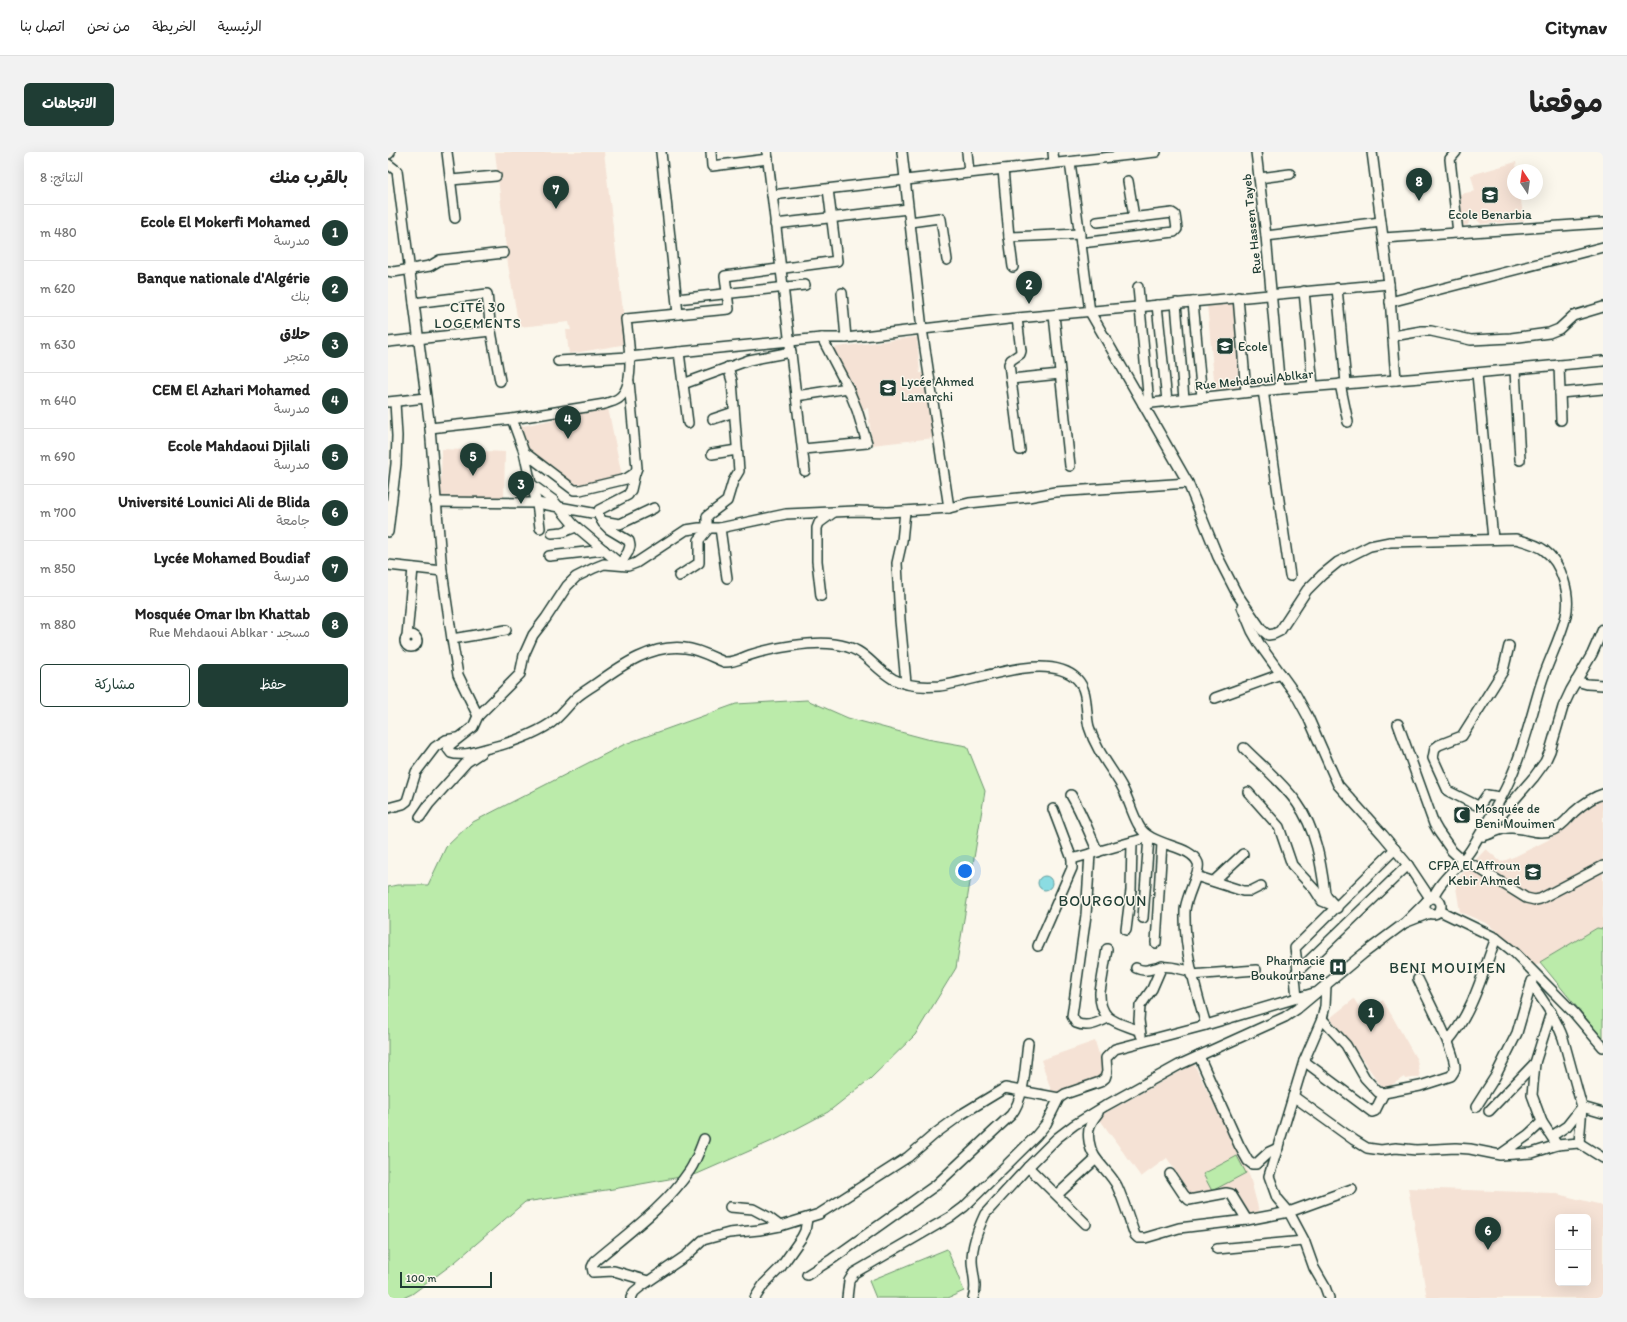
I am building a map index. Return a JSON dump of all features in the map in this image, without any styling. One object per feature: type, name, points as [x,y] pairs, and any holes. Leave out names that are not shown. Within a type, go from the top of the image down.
[{"type":"street","points":[[448,152],[455,218]]},
{"type":"street","points":[[661,152],[678,314]]},
{"type":"street","points":[[711,152],[712,166],[767,156],[805,471]]},
{"type":"street","points":[[902,152],[922,330],[949,508]]},
{"type":"street","points":[[967,152],[969,173]]},
{"type":"street","points":[[1053,152],[1054,163]]},
{"type":"street","points":[[772,195],[1070,162],[1088,156],[1156,152]]},
{"type":"street","name":"Rue Hassen Tayeb","points":[[1256,152],[1266,236],[1280,389]]},
{"type":"street","points":[[1372,152],[1389,284],[1396,380]]},
{"type":"street","points":[[1456,152],[1450,159],[1458,233]]},
{"type":"street","points":[[1070,162],[1090,312],[1146,404],[1188,483],[1218,557],[1237,594],[1252,631],[1260,646],[1296,695],[1308,717],[1338,785],[1395,849],[1432,900],[1441,905],[1440,911]]},
{"type":"street","points":[[388,164],[397,171],[430,428],[442,571],[452,639],[458,675],[478,716]]},
{"type":"street","points":[[1003,169],[1013,267]]},
{"type":"street","points":[[1259,178],[1290,174]]},
{"type":"street","points":[[451,180],[496,176]]},
{"type":"street","points":[[1128,181],[1134,217]]},
{"type":"street","points":[[598,515],[628,495],[631,490],[637,468],[629,382],[629,357],[626,320],[729,309],[725,276],[837,261],[828,189]]},
{"type":"street","points":[[776,224],[908,209]]},
{"type":"street","points":[[1010,237],[1081,239],[1174,232],[1177,229],[1175,215],[1172,213],[1097,222]]},
{"type":"street","points":[[910,222],[941,219],[947,260]]},
{"type":"street","points":[[1266,236],[1381,222]]},
{"type":"street","points":[[1383,238],[1603,223]]},
{"type":"street","points":[[1390,302],[1603,247]]},
{"type":"street","points":[[388,271],[393,272],[410,270],[430,266],[440,260],[504,253]]},
{"type":"street","points":[[558,360],[629,357],[822,338],[846,338],[1017,318],[1389,284]]},
{"type":"street","points":[[677,299],[805,285]]},
{"type":"street","points":[[1138,287],[1146,404]]},
{"type":"street","points":[[1337,288],[1343,384],[1348,422]]},
{"type":"street","points":[[1304,291],[1313,386]]},
{"type":"street","points":[[842,293],[846,338]]},
{"type":"street","points":[[414,303],[487,294],[491,331],[500,381]]},
{"type":"street","points":[[1238,297],[1246,392]]},
{"type":"street","points":[[1193,302],[1202,397]]},
{"type":"street","points":[[1176,303],[1184,399]]},
{"type":"street","points":[[1157,305],[1167,402]]},
{"type":"street","points":[[1393,336],[1422,331],[1471,340],[1511,338],[1550,333],[1559,329],[1573,316],[1603,307]]},
{"type":"street","points":[[1054,315],[1070,466]]},
{"type":"street","points":[[1017,318],[1021,351],[1020,354],[1010,361],[1020,450]]},
{"type":"street","points":[[388,342],[491,331]]},
{"type":"street","points":[[803,449],[867,443],[858,410],[822,338]]},
{"type":"street","points":[[679,352],[688,424]]},
{"type":"street","points":[[683,384],[749,360],[791,352]]},
{"type":"street","name":"Rue Mehdaoui Ablkar","points":[[1146,404],[1263,390],[1476,374],[1603,362]]},
{"type":"street","points":[[1559,366],[1561,420]]},
{"type":"street","points":[[679,576],[699,563],[699,540],[708,528],[707,516],[727,501],[733,481],[739,471],[732,381],[728,367]]},
{"type":"street","points":[[1515,370],[1520,460]]},
{"type":"street","points":[[1011,379],[1060,374]]},
{"type":"street","points":[[1476,374],[1493,539]]},
{"type":"street","points":[[430,428],[512,419],[605,404],[620,398],[629,382]]},
{"type":"street","points":[[796,396],[848,388]]},
{"type":"street","points":[[1560,393],[1603,388]]},
{"type":"street","points":[[1263,390],[1290,576]]},
{"type":"street","points":[[388,532],[389,506],[398,436],[392,402],[426,398]]},
{"type":"street","points":[[713,419],[734,412]]},
{"type":"street","points":[[512,419],[524,452],[537,503],[540,528]]},
{"type":"street","points":[[712,454],[738,450]]},
{"type":"street","points":[[524,452],[574,490],[580,490],[626,479],[635,473]]},
{"type":"street","points":[[1188,483],[1054,492],[1028,497],[968,502],[949,508],[905,511],[786,514],[720,528],[686,530],[647,557],[624,565],[604,564],[576,577],[567,586],[533,635],[524,656],[520,674],[478,716],[474,727],[448,748],[451,753],[456,755],[488,748],[541,729],[559,716],[577,697],[622,665],[638,657],[658,650],[670,648],[683,647],[694,649],[724,662],[730,662],[749,655],[797,646],[833,644],[862,652],[889,676],[906,683],[925,686],[937,686],[1028,667],[1041,666],[1067,673],[1076,678],[1083,688],[1087,716],[1097,748],[1121,786],[1138,826],[1149,837],[1180,849],[1196,860],[1198,869],[1188,893],[1185,912],[1191,973],[1206,1024]]},
{"type":"street","points":[[531,484],[553,500],[576,527],[624,565]]},
{"type":"street","points":[[436,502],[537,503],[598,515],[620,524],[654,508]]},
{"type":"street","points":[[905,511],[902,541],[897,563],[900,620],[906,683]]},
{"type":"street","points":[[821,596],[817,561],[816,528],[818,523],[834,512]]},
{"type":"street","points":[[598,515],[609,529],[628,541],[630,546],[624,565]]},
{"type":"street","points":[[552,533],[563,532],[576,527]]},
{"type":"street","points":[[720,528],[727,578]]},
{"type":"street","points":[[1237,594],[1262,630],[1268,635],[1280,631],[1312,585],[1338,562],[1354,552],[1375,544],[1390,542],[1453,542],[1516,539],[1532,543],[1545,551],[1556,564],[1561,575],[1567,601],[1566,614],[1561,633],[1541,682],[1528,729],[1510,779],[1471,849],[1463,861],[1442,884],[1426,909],[1430,913]]},
{"type":"street","points":[[549,556],[604,550]]},
{"type":"street","points":[[388,565],[442,571]]},
{"type":"street","points":[[407,636],[413,568]]},
{"type":"street","points":[[1471,849],[1534,777],[1545,762],[1550,751],[1563,707],[1592,654],[1603,629]]},
{"type":"street","points":[[452,639],[506,630]]},
{"type":"street","points":[[1500,797],[1487,795],[1480,805],[1476,805],[1451,794],[1447,789],[1433,758],[1433,754],[1438,745],[1462,736],[1503,671],[1509,646]]},
{"type":"street","points":[[1215,698],[1281,674]]},
{"type":"street","points":[[1576,681],[1587,684],[1603,684]]},
{"type":"street","points":[[1398,724],[1438,831],[1452,851],[1463,861],[1475,866],[1526,898],[1535,900],[1540,899],[1603,866]]},
{"type":"street","points":[[388,808],[403,804],[407,801],[416,772],[435,747],[446,740],[459,738]]},
{"type":"street","points":[[420,817],[429,804],[467,762],[488,748]]},
{"type":"street","points":[[1244,748],[1289,792],[1304,814],[1314,836],[1325,893],[1337,908]]},
{"type":"street","points":[[1248,792],[1279,827],[1292,865],[1315,890],[1322,901],[1337,908]]},
{"type":"street","points":[[1483,836],[1507,828],[1542,832],[1551,830],[1567,821],[1573,813],[1585,803],[1603,794]]},
{"type":"street","points":[[1071,795],[1082,813],[1094,853],[1072,1016],[1076,1023],[1085,1025],[1096,1023],[1108,1018]]},
{"type":"street","points":[[1038,946],[1072,868],[1072,859],[1053,809]]},
{"type":"street","points":[[1072,859],[1149,837]]},
{"type":"street","points":[[1143,918],[1149,837]]},
{"type":"street","points":[[1126,930],[1131,890],[1132,842]]},
{"type":"street","points":[[1156,943],[1162,843]]},
{"type":"street","points":[[1298,970],[1295,948],[1395,849]]},
{"type":"street","points":[[1214,881],[1242,854]]},
{"type":"street","points":[[1297,998],[1295,977],[1298,970],[1408,865]]},
{"type":"street","points":[[1196,876],[1243,891],[1261,886]]},
{"type":"street","points":[[973,1298],[975,1288],[972,1261],[973,1248],[980,1223],[985,1214],[1028,1167],[1065,1132],[1103,1107],[1199,1056],[1285,1017],[1323,989],[1363,954],[1406,922],[1432,900]]},
{"type":"street","points":[[1406,922],[1440,911],[1496,938],[1515,953],[1534,972],[1574,1013],[1603,1047]]},
{"type":"street","points":[[1448,1041],[1459,1029],[1467,1015],[1496,938]]},
{"type":"street","points":[[1107,950],[1100,999],[1103,1011],[1108,1018],[1140,1031]]},
{"type":"street","points":[[1143,1041],[1140,1031],[1140,1006],[1152,989],[1162,966]]},
{"type":"street","points":[[1136,968],[1142,971],[1153,970],[1162,966],[1191,973],[1256,970]]},
{"type":"street","points":[[1476,1107],[1495,1077],[1518,1033],[1534,972]]},
{"type":"street","points":[[1322,1019],[1346,1045],[1365,1078],[1378,1092],[1384,1093],[1420,1086],[1451,1076],[1455,1068],[1448,1041],[1418,979]]},
{"type":"street","points":[[1531,984],[1551,1012],[1560,1029],[1582,1107],[1579,1143]]},
{"type":"street","points":[[847,1298],[849,1281],[854,1273],[952,1216],[964,1207],[1036,1136],[1046,1124],[1059,1098],[1068,1092],[1102,1080],[1107,1072],[1105,1064],[1106,1058],[1110,1053],[1121,1046],[1206,1024],[1323,989]]},
{"type":"street","points":[[1323,989],[1325,1006],[1322,1019],[1304,1062],[1270,1176],[1277,1198],[1289,1212],[1304,1241],[1314,1268],[1325,1286],[1329,1298]]},
{"type":"street","points":[[1551,1012],[1535,1063],[1532,1095],[1542,1122],[1557,1145]]},
{"type":"street","points":[[807,1275],[936,1185],[1011,1115],[1017,1107],[1022,1091],[1028,1043]]},
{"type":"street","points":[[1199,1056],[1239,1145],[1248,1161],[1252,1164],[1256,1164],[1270,1152],[1278,1148]]},
{"type":"street","points":[[1304,1062],[1372,1112],[1379,1106],[1384,1093]]},
{"type":"street","points":[[1489,1111],[1535,1063]]},
{"type":"street","points":[[631,1298],[634,1292],[687,1255],[703,1240],[729,1233],[780,1226],[807,1219],[819,1214],[908,1157],[949,1123],[1005,1088],[1059,1098]]},
{"type":"street","points":[[1293,1096],[1367,1148],[1381,1150],[1396,1148],[1416,1150],[1456,1148],[1470,1149],[1500,1155],[1532,1152],[1557,1145],[1579,1143],[1603,1158]]},
{"type":"street","points":[[1103,1107],[1090,1123],[1088,1131],[1089,1146],[1092,1154],[1116,1184],[1135,1236],[1138,1238],[1145,1238],[1179,1228],[1247,1220],[1289,1212],[1352,1189]]},
{"type":"street","points":[[1582,1107],[1603,1114]]},
{"type":"street","points":[[1552,1136],[1567,1126],[1582,1107]]},
{"type":"street","points":[[1500,1155],[1528,1135],[1542,1122]]},
{"type":"street","points":[[648,1281],[614,1271],[593,1272],[592,1267],[595,1261],[651,1214],[674,1191],[691,1169],[704,1139]]},
{"type":"street","points":[[1057,1195],[1096,1159]]},
{"type":"street","points":[[1028,1167],[1086,1224]]},
{"type":"street","points":[[1170,1174],[1189,1200],[1226,1193],[1231,1194],[1247,1220]]},
{"type":"street","points":[[730,1207],[753,1209],[768,1217],[780,1226]]},
{"type":"street","points":[[755,1298],[764,1284],[781,1267],[802,1237],[805,1231],[807,1219]]},
{"type":"street","points":[[1217,1249],[1304,1241]]},
{"type":"shaded area","points":[[495,152],[604,152],[627,344],[569,354],[566,330],[571,330],[569,322],[519,327],[508,265]]},
{"type":"shaded area","name":"Ecole Benarbia","points":[[1507,165],[1507,200],[1521,200],[1524,221],[1481,224],[1477,220],[1469,221],[1468,225],[1460,226],[1456,195],[1475,191],[1471,175]]},
{"type":"shaded area","name":"Ecole","points":[[1236,302],[1243,387],[1215,390],[1207,304]]},
{"type":"shaded area","name":"Lycée Ahmed Lamarchi","points":[[917,337],[920,373],[923,373],[934,438],[872,445],[868,408],[861,410],[830,348]]},
{"type":"shaded area","points":[[608,408],[622,476],[575,486],[526,451],[518,427]]},
{"type":"shaded area","points":[[442,449],[505,452],[504,501],[440,500]]},
{"type":"shaded area","name":"CFPA El Affroun Kebir Ahmed","points":[[1603,796],[1603,929],[1597,928],[1535,966],[1488,924],[1460,912],[1455,881],[1486,849],[1501,862],[1516,856],[1548,840],[1575,819],[1576,814]]},
{"type":"shaded area","points":[[1354,999],[1364,1014],[1383,1000],[1417,1060],[1420,1077],[1405,1079],[1404,1077],[1384,1090],[1353,1046],[1330,1018]]},
{"type":"shaded area","points":[[1095,1041],[1104,1071],[1102,1077],[1056,1095],[1052,1093],[1041,1060]]},
{"type":"shaded area","points":[[1194,1064],[1250,1177],[1259,1211],[1250,1216],[1231,1190],[1192,1197],[1167,1158],[1141,1177],[1098,1117]]},
{"type":"shaded area","points":[[1408,1188],[1553,1193],[1598,1204],[1603,1207],[1603,1298],[1427,1298]]},
{"type":"green space","points":[[807,700],[848,718],[927,739],[967,746],[985,791],[956,968],[915,1035],[870,1079],[828,1112],[779,1138],[697,1174],[613,1189],[525,1202],[455,1262],[412,1294],[403,1298],[388,1298],[388,887],[397,885],[428,885],[446,847],[471,823],[625,744],[736,704]]},
{"type":"green space","points":[[1597,928],[1603,929],[1603,1039],[1540,962]]},
{"type":"green space","points":[[1237,1156],[1246,1173],[1212,1191],[1203,1174]]},
{"type":"green space","points":[[947,1249],[964,1291],[948,1298],[876,1298],[869,1281]]},
{"type":"water","points":[[1045,876],[1050,878],[1052,883],[1050,888],[1045,890],[1040,888],[1038,883],[1040,878]]},
{"type":"place","name":"Ecole Benarbia","points":[[1490,195]]},
{"type":"place","name":"Mosquée Omar Ibn Khattab","points":[[1419,201]]},
{"type":"place","name":"Lycée Mohamed Boudiaf","points":[[556,209]]},
{"type":"place","name":"Banque nationale d'Algérie","points":[[1029,304]]},
{"type":"place","name":"Ecole","points":[[1225,346]]},
{"type":"place","name":"Lycée Ahmed Lamarchi","points":[[888,388]]},
{"type":"place","name":"CEM El Azhari Mohamed","points":[[568,439]]},
{"type":"place","name":"Ecole Mahdaoui Djilali","points":[[473,476]]},
{"type":"place","name":"حلاق","points":[[521,504]]},
{"type":"place","name":"Mosquée de Beni Mouimen","points":[[1462,815]]},
{"type":"place","name":"CFPA El Affroun Kebir Ahmed","points":[[1533,872]]},
{"type":"place","name":"Pharmacie Boukourbane","points":[[1338,967]]},
{"type":"place","name":"Ecole El Mokerfi Mohamed","points":[[1371,1032]]},
{"type":"place","name":"Université Lounici Ali de Blida","points":[[1488,1250]]},
{"type":"district","name":"CITÉ 30 LOGEMENTS","points":[[478,316]]},
{"type":"district","name":"BOURGOUN","points":[[1103,901]]},
{"type":"district","name":"BENI MOUIMEN","points":[[1448,968]]}]
